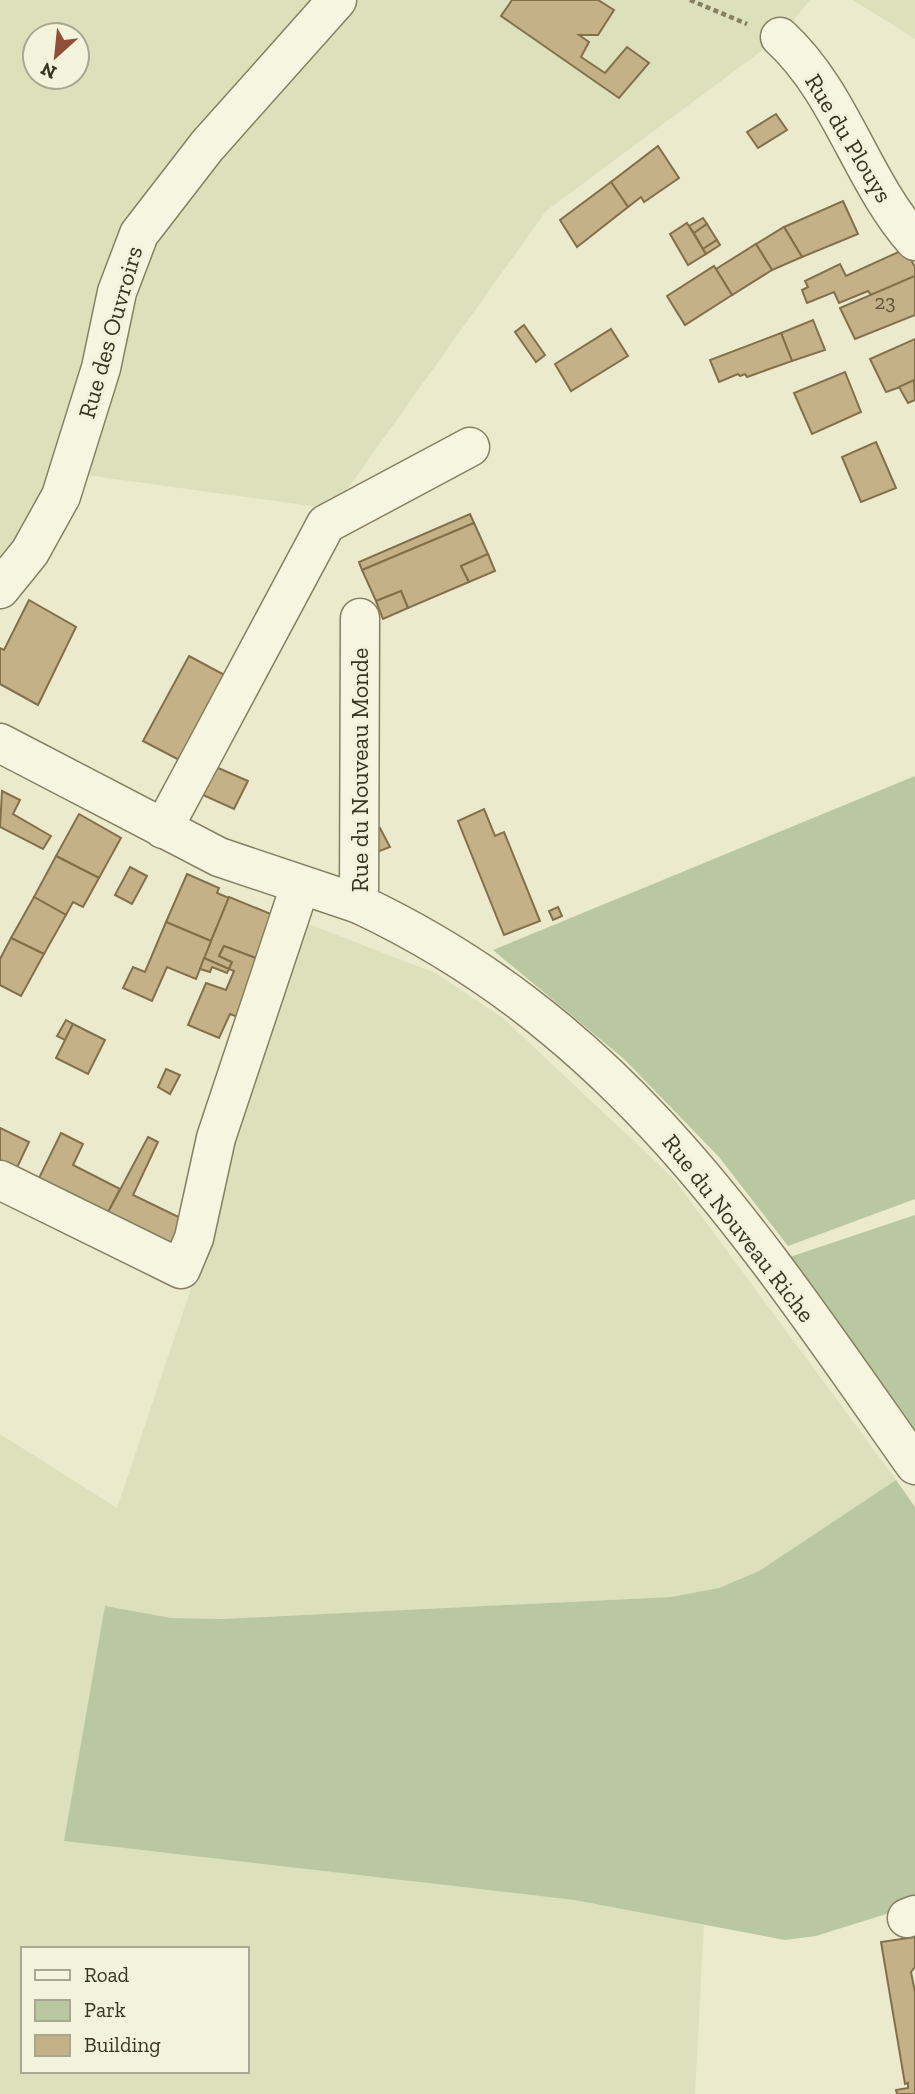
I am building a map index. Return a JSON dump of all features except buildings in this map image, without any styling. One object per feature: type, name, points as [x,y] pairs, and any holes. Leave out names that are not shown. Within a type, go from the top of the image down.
[{"type":"street","name":"Rue des Ouvroirs","points":[[0,589],[30,552],[61,496],[101,368],[117,292],[139,234],[207,146],[337,0]]},
{"type":"street","name":"Rue du Plouys","points":[[780,37],[797,53],[817,81],[887,201],[915,241]]},
{"type":"street","points":[[163,829],[326,524],[470,447]]},
{"type":"street","name":"Rue du Nouveau Monde","points":[[0,743],[163,829],[244,868],[359,904],[360,618]]},
{"type":"street","points":[[0,1180],[181,1269],[194,1238],[216,1138],[300,886]]},
{"type":"street","name":"Rue du Nouveau Riche","points":[[359,904],[428,937],[513,993],[573,1042],[668,1134],[716,1190],[772,1263],[915,1465]]},
{"type":"path","points":[[690,0],[780,37]]},
{"type":"green space","points":[[0,0],[810,0],[780,37],[546,211],[333,509],[79,474],[0,565]]},
{"type":"green space","points":[[853,0],[915,0],[915,39]]},
{"type":"green space","points":[[915,776],[915,1199],[788,1246],[719,1157],[624,1059],[493,950]]},
{"type":"green space","points":[[303,922],[435,973],[503,1018],[674,1179],[896,1480],[759,1571],[719,1588],[671,1597],[221,1619],[171,1618],[64,1841],[574,1900],[704,1925],[695,2094],[0,2094],[0,1434],[117,1508],[198,1268],[223,1162]]},
{"type":"green space","points":[[915,1215],[915,1465],[772,1263]]},
{"type":"green space","points":[[896,1480],[915,1507],[915,1905],[816,1936],[785,1940],[574,1900],[64,1841],[105,1606],[171,1618],[221,1619],[671,1597],[719,1588],[759,1571]]}]
